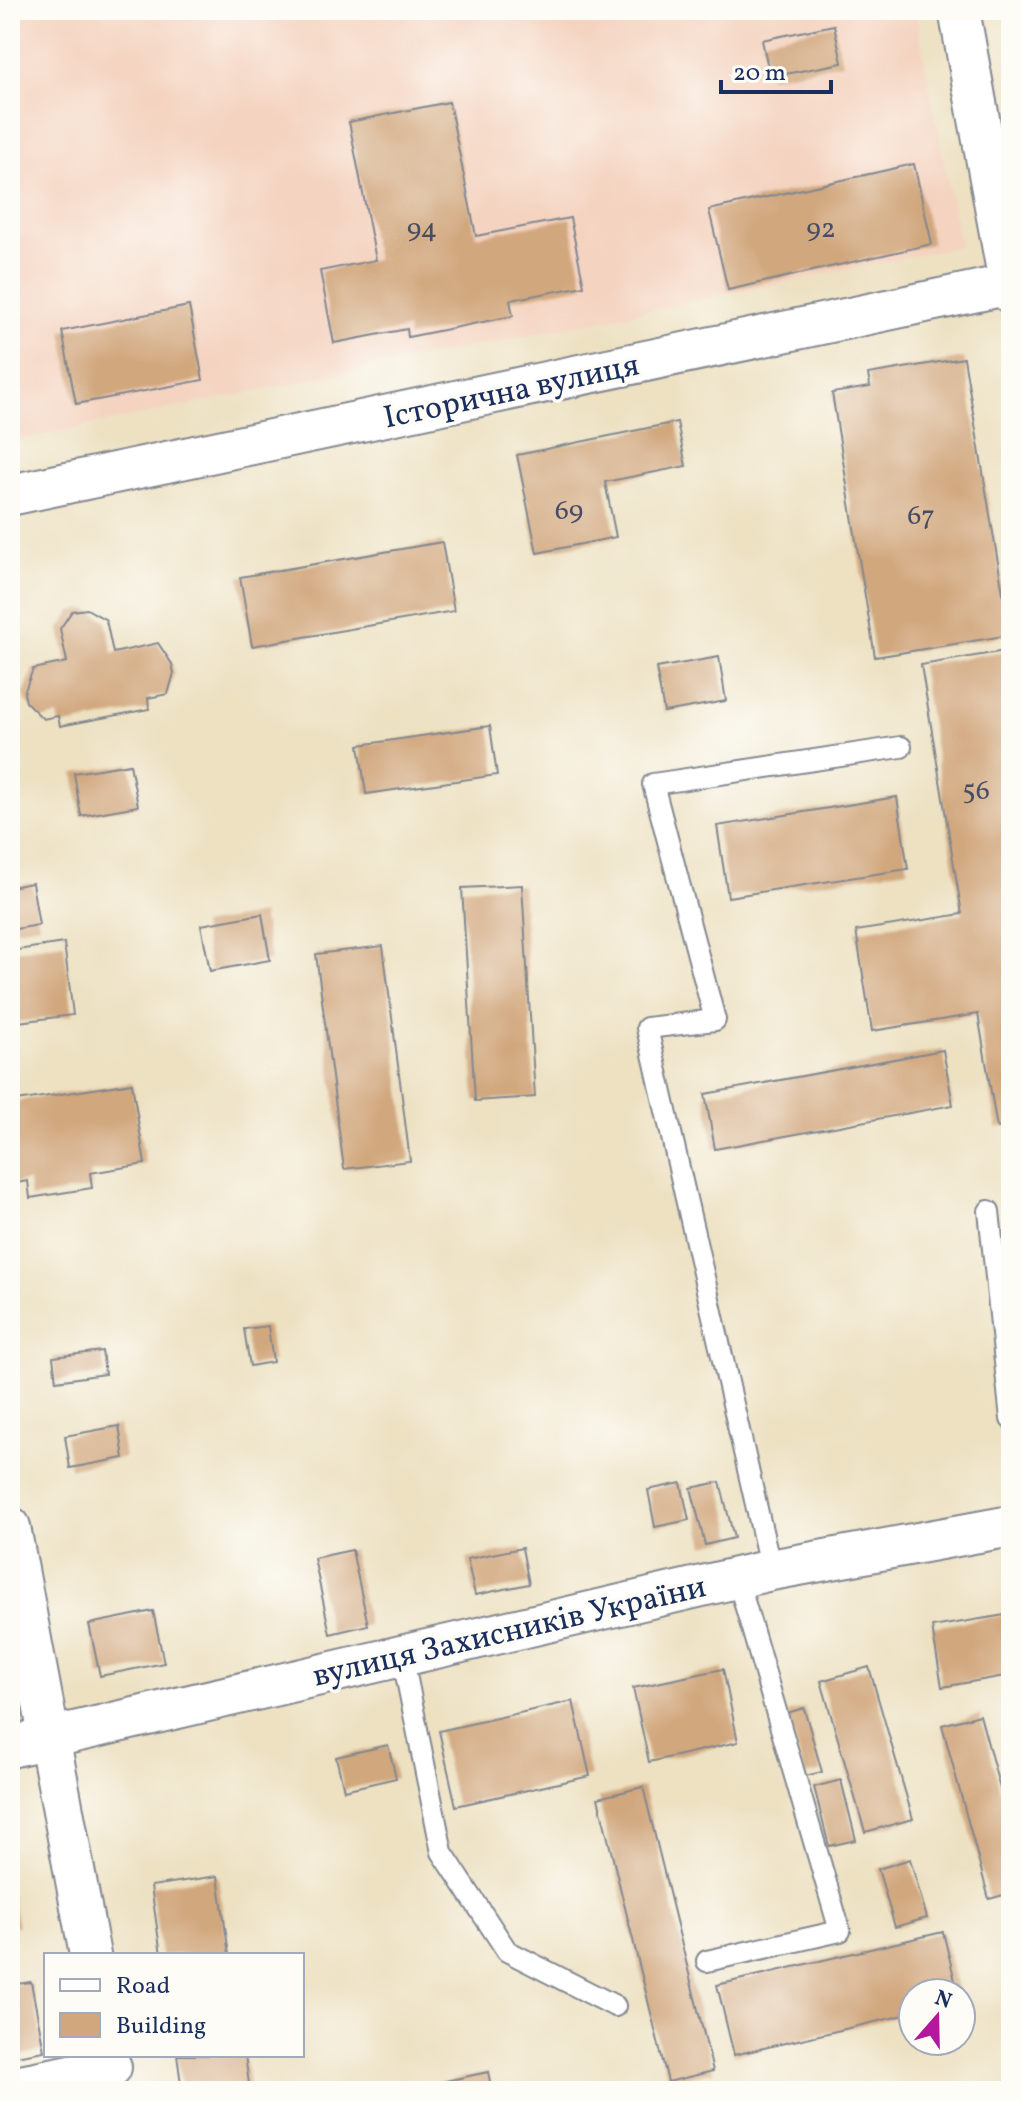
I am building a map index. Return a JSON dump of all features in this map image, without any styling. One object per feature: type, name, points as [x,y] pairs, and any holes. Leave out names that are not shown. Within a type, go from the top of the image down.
[{"type":"street","points":[[959,10],[1010,287]]},
{"type":"street","name":"Історична вулиця","points":[[10,495],[1010,287]]},
{"type":"street","name":"вулиця Захисників України","points":[[10,1747],[754,1574],[1011,1526]]},
{"type":"street","points":[[10,1527],[90,1953]]},
{"type":"street","points":[[10,2087],[111,2071]]},
{"type":"lane","points":[[707,1961],[840,1931],[754,1574],[647,1028],[715,1020],[653,784],[901,747]]},
{"type":"lane","points":[[989,1211],[1011,1419]]},
{"type":"lane","points":[[402,1655],[442,1852],[507,1951],[615,2006]]},
{"type":"shaded area","points":[[10,10],[915,10],[960,246],[10,442]]},
{"type":"building","points":[[834,25],[842,63],[770,77],[762,40]]},
{"type":"building","points":[[449,102],[476,236],[570,218],[584,286],[510,300],[513,316],[408,337],[407,329],[334,343],[320,271],[376,260],[349,122]]},
{"type":"building","points":[[914,164],[932,244],[728,290],[709,210]]},
{"type":"building","points":[[189,306],[203,380],[76,404],[62,331]]},
{"type":"building","points":[[964,358],[1010,635],[875,657],[832,393],[870,387],[868,374]]},
{"type":"building","points":[[677,422],[686,466],[605,482],[616,537],[537,553],[517,455]]},
{"type":"building","points":[[442,542],[454,611],[252,646],[240,577]]},
{"type":"building","points":[[87,609],[106,620],[113,653],[158,643],[172,664],[174,673],[168,694],[148,698],[149,709],[60,726],[58,716],[43,719],[26,702],[24,693],[33,669],[67,662],[60,629],[72,611]]},
{"type":"building","points":[[1011,650],[1011,1125],[997,1128],[978,1014],[872,1031],[856,931],[962,914],[921,665]]},
{"type":"building","points":[[719,657],[726,701],[664,712],[656,668]]},
{"type":"building","points":[[490,726],[497,775],[366,794],[359,745]]},
{"type":"building","points":[[130,764],[138,806],[81,816],[74,773]]},
{"type":"building","points":[[897,797],[908,869],[728,897],[717,826]]},
{"type":"building","points":[[32,883],[39,925],[10,930],[10,887]]},
{"type":"building","points":[[522,885],[535,1097],[475,1101],[462,888]]},
{"type":"building","points":[[262,914],[270,960],[210,971],[201,925]]},
{"type":"building","points":[[64,943],[73,1015],[10,1023],[10,951]]},
{"type":"building","points":[[383,946],[410,1161],[344,1169],[316,954]]},
{"type":"building","points":[[943,1050],[953,1105],[715,1149],[705,1094]]},
{"type":"building","points":[[132,1083],[145,1164],[90,1173],[92,1188],[30,1198],[28,1181],[10,1184],[10,1102]]},
{"type":"building","points":[[268,1326],[273,1362],[250,1366],[244,1329]]},
{"type":"building","points":[[102,1351],[105,1374],[56,1381],[53,1357]]},
{"type":"building","points":[[119,1426],[124,1458],[70,1468],[65,1436]]},
{"type":"building","points":[[720,1482],[734,1538],[705,1545],[691,1488]]},
{"type":"building","points":[[681,1483],[689,1520],[655,1527],[648,1490]]},
{"type":"building","points":[[522,1548],[529,1584],[475,1595],[467,1559]]},
{"type":"building","points":[[352,1550],[368,1625],[330,1634],[314,1558]]},
{"type":"building","points":[[153,1611],[164,1663],[100,1676],[89,1624]]},
{"type":"building","points":[[1011,1614],[1011,1675],[942,1687],[932,1627]]},
{"type":"building","points":[[869,1667],[913,1819],[865,1832],[821,1681]]},
{"type":"building","points":[[723,1669],[738,1742],[649,1762],[633,1688]]},
{"type":"building","points":[[573,1701],[590,1776],[456,1806],[439,1731]]},
{"type":"building","points":[[804,1708],[822,1772],[805,1776],[787,1713]]},
{"type":"building","points":[[980,1715],[1011,1829],[1011,1893],[989,1899],[942,1725]]},
{"type":"building","points":[[388,1745],[396,1778],[344,1790],[336,1757]]},
{"type":"building","points":[[841,1780],[856,1840],[829,1846],[814,1787]]},
{"type":"building","points":[[643,1787],[713,2071],[668,2082],[598,1798]]},
{"type":"building","points":[[910,1859],[927,1918],[895,1927],[878,1869]]},
{"type":"building","points":[[218,1876],[229,1953],[161,1953],[151,1886]]},
{"type":"building","points":[[10,1891],[18,1926],[10,1927]]},
{"type":"building","points":[[943,1932],[954,1977],[897,1977],[897,2017],[734,2055],[717,1985]]},
{"type":"building","points":[[31,1982],[44,2051],[10,2057],[10,1985]]},
{"type":"building","points":[[177,2057],[245,2057],[250,2091],[182,2091]]},
{"type":"building","points":[[488,2072],[492,2091],[403,2090]]}]
